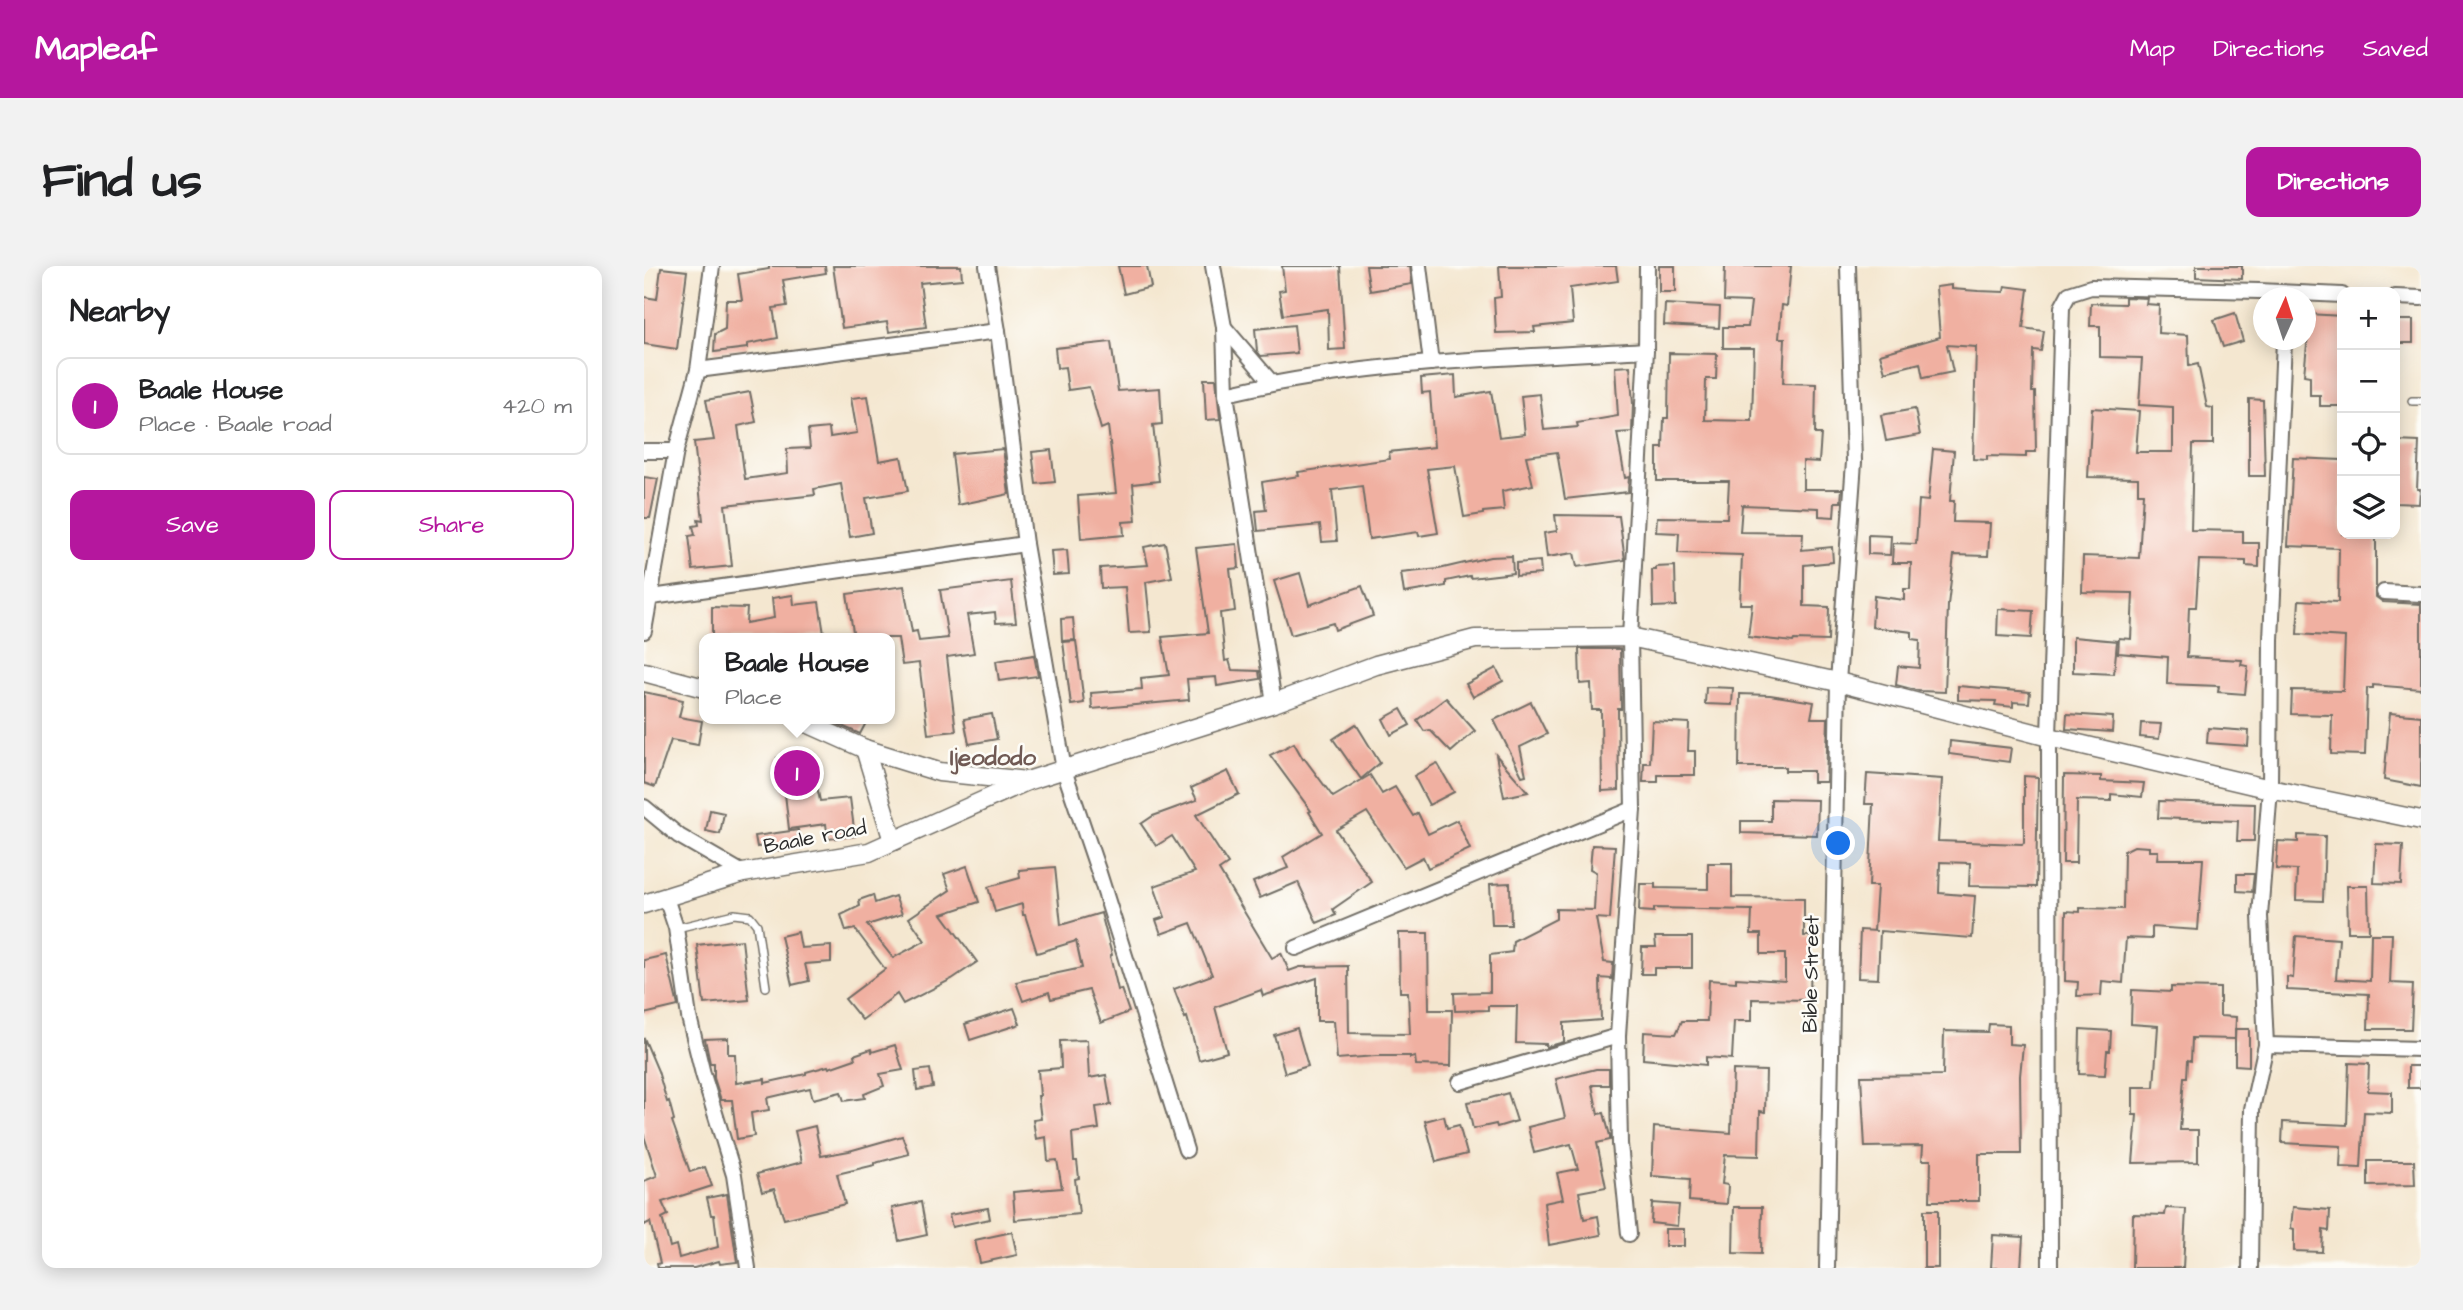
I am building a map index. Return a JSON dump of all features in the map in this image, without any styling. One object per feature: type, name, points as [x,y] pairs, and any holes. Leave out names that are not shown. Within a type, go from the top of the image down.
[{"type":"street","points":[[644,631],[676,451],[698,370],[712,266]]},
{"type":"street","points":[[987,266],[1025,544],[1064,770],[1186,1150]]},
{"type":"street","points":[[1213,266],[1224,327],[1226,394],[1274,703]]},
{"type":"street","points":[[1419,266],[1431,363]]},
{"type":"street","points":[[1629,1234],[1620,1144],[1618,1036],[1633,809],[1630,637],[1646,350],[1647,266]]},
{"type":"street","name":"Bible Street","points":[[1827,1268],[1838,682],[1854,462],[1847,266]]},
{"type":"street","points":[[2050,1268],[2049,737],[2062,307],[2069,294],[2091,287],[2253,295]]},
{"type":"street","points":[[2316,297],[2337,295]]},
{"type":"street","points":[[2400,298],[2421,298]]},
{"type":"street","points":[[1224,327],[1272,383]]},
{"type":"street","points":[[698,370],[998,331]]},
{"type":"street","points":[[1226,394],[1272,383],[1431,363],[1646,350]]},
{"type":"street","points":[[2250,1268],[2252,1109],[2266,1045],[2260,916],[2270,789],[2271,640],[2284,350]]},
{"type":"street","points":[[644,452],[676,451]]},
{"type":"street","points":[[652,597],[1025,544]]},
{"type":"street","points":[[2384,592],[2421,594]]},
{"type":"street","points":[[809,724],[865,749],[939,772],[1027,781],[1274,703],[1376,665],[1475,639],[1630,637],[1838,682],[2049,737],[2270,789],[2421,820]]},
{"type":"street","points":[[644,672],[699,687]]},
{"type":"street","points":[[865,749],[893,841]]},
{"type":"street","name":"Baale road","points":[[644,904],[743,873],[869,852],[1027,781]]},
{"type":"street","points":[[644,807],[679,836],[743,873]]},
{"type":"street","points":[[1296,948],[1633,809]]},
{"type":"street","points":[[666,898],[676,928],[689,1017],[703,1074],[734,1175],[748,1268]]},
{"type":"street","points":[[1461,1082],[1618,1036]]},
{"type":"street","points":[[2266,1045],[2421,1049]]},
{"type":"lane","points":[[676,928],[734,914],[750,916],[757,925],[766,987]]},
{"type":"building","points":[[769,266],[825,266],[826,273],[783,280],[787,306],[773,308],[778,338],[747,344],[747,348],[714,352],[715,334],[725,329],[726,300],[742,300],[738,274],[769,269]]},
{"type":"building","points":[[833,266],[961,266],[962,279],[920,283],[926,327],[889,332],[887,322],[842,328]]},
{"type":"building","points":[[1118,266],[1147,266],[1151,287],[1124,294]]},
{"type":"building","points":[[1282,266],[1340,266],[1345,349],[1329,350],[1328,309],[1283,315],[1279,291],[1285,290]]},
{"type":"building","points":[[1366,266],[1410,266],[1412,284],[1370,291]]},
{"type":"building","points":[[1499,266],[1616,266],[1618,281],[1570,288],[1573,323],[1534,327],[1535,332],[1496,333],[1494,298],[1501,297]]},
{"type":"building","points":[[1659,266],[1675,266],[1675,292],[1659,292]]},
{"type":"building","points":[[1725,266],[1791,266],[1787,306],[1782,305],[1779,338],[1785,338],[1783,383],[1816,384],[1815,434],[1821,434],[1819,462],[1803,461],[1803,489],[1842,489],[1841,502],[1835,502],[1834,517],[1819,516],[1819,508],[1742,505],[1740,532],[1803,533],[1802,550],[1832,547],[1833,562],[1804,565],[1804,606],[1829,607],[1828,641],[1793,642],[1748,637],[1752,604],[1740,604],[1742,555],[1678,553],[1679,533],[1656,532],[1657,517],[1727,518],[1729,481],[1657,481],[1657,448],[1663,448],[1664,418],[1668,418],[1669,353],[1717,354],[1716,379],[1706,379],[1705,420],[1752,421],[1754,348],[1723,348],[1723,327],[1748,327],[1751,302],[1724,301]]},
{"type":"building","points":[[2196,266],[2242,266],[2242,279],[2196,277]]},
{"type":"building","points":[[661,268],[687,271],[677,349],[644,344],[644,297],[657,299]]},
{"type":"building","points":[[1952,285],[1952,289],[1978,291],[2004,292],[2005,286],[2028,289],[2023,328],[2044,331],[2041,351],[2033,350],[2032,392],[2035,392],[2036,452],[2026,452],[2026,457],[1987,456],[1987,460],[1973,459],[1976,347],[1947,345],[1953,372],[1923,378],[1920,363],[1885,372],[1880,354],[1940,337],[1936,287]]},
{"type":"building","points":[[2125,297],[2147,298],[2146,304],[2159,305],[2158,333],[2188,335],[2189,366],[2198,364],[2207,407],[2213,408],[2213,444],[2193,444],[2191,530],[2243,531],[2243,543],[2259,543],[2259,567],[2246,566],[2246,561],[2199,560],[2196,607],[2189,607],[2187,657],[2242,660],[2241,665],[2248,666],[2245,694],[2218,692],[2219,686],[2167,684],[2168,657],[2118,653],[2119,638],[2131,639],[2133,593],[2082,592],[2083,556],[2139,558],[2143,493],[2138,493],[2138,478],[2088,477],[2092,408],[2139,411],[2136,452],[2173,452],[2173,407],[2139,405],[2142,358],[2100,357],[2100,326],[2090,326],[2091,303],[2125,304]]},
{"type":"building","points":[[1665,304],[1720,307],[1719,328],[1664,325]]},
{"type":"building","points":[[2235,313],[2243,341],[2223,347],[2214,320]]},
{"type":"building","points":[[2316,314],[2337,316],[2337,406],[2320,406],[2320,395],[2310,395],[2310,376],[2304,375],[2306,350],[2316,350]]},
{"type":"building","points":[[2400,320],[2413,320],[2413,343],[2400,343]]},
{"type":"building","points":[[1294,325],[1297,353],[1261,356],[1257,351],[1255,329]]},
{"type":"building","points":[[1111,342],[1118,391],[1160,388],[1162,424],[1153,425],[1159,481],[1133,484],[1136,521],[1123,522],[1124,535],[1081,539],[1078,496],[1116,493],[1108,426],[1101,429],[1089,387],[1068,390],[1065,367],[1057,368],[1055,348]]},
{"type":"building","points":[[1630,366],[1632,432],[1617,433],[1625,478],[1629,477],[1628,492],[1565,499],[1557,452],[1526,456],[1533,485],[1502,491],[1504,510],[1464,517],[1455,466],[1427,469],[1438,533],[1419,536],[1418,532],[1369,539],[1362,486],[1332,490],[1337,541],[1322,542],[1320,525],[1258,531],[1256,511],[1266,510],[1262,482],[1299,476],[1298,472],[1390,459],[1389,452],[1434,447],[1430,392],[1422,393],[1421,378],[1455,375],[1456,397],[1491,391],[1499,437],[1525,434],[1521,396],[1540,394],[1544,430],[1578,427],[1577,423],[1618,416],[1615,367]]},
{"type":"building","points":[[1204,379],[1216,379],[1220,419],[1206,420]]},
{"type":"building","points":[[750,392],[756,422],[738,426],[745,479],[788,473],[787,449],[810,448],[808,430],[829,428],[830,437],[857,433],[851,398],[868,396],[879,461],[901,457],[908,491],[866,498],[872,533],[850,537],[841,484],[814,489],[815,495],[725,505],[732,566],[693,570],[689,536],[695,535],[693,526],[699,525],[698,519],[703,520],[694,442],[714,440],[706,400]]},
{"type":"building","points":[[2249,399],[2263,400],[2265,476],[2249,476]]},
{"type":"building","points":[[1915,409],[1920,435],[1886,441],[1881,415]]},
{"type":"building","points":[[2400,441],[2419,442],[2419,504],[2400,503]]},
{"type":"building","points":[[1003,449],[1009,494],[958,505],[952,454]]},
{"type":"building","points":[[1933,449],[1954,451],[1950,501],[1954,501],[1953,522],[1990,523],[1988,556],[1954,555],[1948,605],[1945,692],[1919,691],[1896,685],[1898,666],[1919,668],[1920,640],[1912,639],[1912,632],[1872,627],[1874,596],[1904,600],[1904,589],[1910,589],[1911,563],[1892,563],[1893,543],[1916,544],[1919,500],[1928,501]]},
{"type":"building","points":[[1051,450],[1055,482],[1036,484],[1032,452]]},
{"type":"building","points":[[2293,458],[2337,460],[2337,539],[2376,539],[2376,597],[2383,602],[2421,604],[2421,689],[2373,685],[2373,688],[2367,688],[2365,755],[2331,754],[2332,715],[2291,714],[2292,690],[2343,691],[2345,637],[2297,634],[2299,600],[2338,602],[2339,548],[2288,546]]},
{"type":"building","points":[[644,477],[658,479],[650,518],[644,518]]},
{"type":"building","points":[[1555,515],[1619,516],[1625,560],[1577,567],[1574,553],[1547,557],[1544,533],[1557,531]]},
{"type":"building","points":[[1868,535],[1891,536],[1890,555],[1868,554]]},
{"type":"building","points":[[1165,543],[1172,577],[1146,582],[1151,632],[1129,633],[1125,587],[1101,588],[1100,568],[1148,565],[1144,547]]},
{"type":"building","points":[[1237,544],[1239,568],[1230,569],[1235,611],[1220,613],[1225,661],[1229,660],[1232,670],[1259,671],[1260,679],[1217,686],[1216,677],[1187,679],[1189,700],[1092,709],[1091,693],[1142,689],[1141,678],[1169,675],[1162,637],[1208,633],[1196,548]]},
{"type":"building","points":[[1067,550],[1069,574],[1053,575],[1051,551]]},
{"type":"building","points":[[1512,556],[1513,573],[1470,576],[1446,581],[1446,586],[1404,593],[1401,573],[1439,569],[1490,557]]},
{"type":"building","points":[[1540,561],[1541,574],[1516,576],[1516,563]]},
{"type":"building","points":[[1675,566],[1676,606],[1653,607],[1652,570],[1656,570],[1656,567]]},
{"type":"building","points":[[1300,573],[1309,605],[1362,586],[1373,616],[1335,630],[1333,623],[1291,635],[1274,581]]},
{"type":"building","points":[[1011,581],[1016,622],[996,623],[995,612],[967,615],[974,653],[947,657],[956,731],[928,734],[919,663],[902,665],[895,633],[853,633],[847,594],[904,586],[912,632],[917,631],[919,641],[948,638],[940,590]]},
{"type":"building","points":[[793,595],[794,605],[819,602],[824,633],[712,633],[712,607],[747,608],[746,623],[774,618],[772,598]]},
{"type":"building","points":[[1998,609],[2033,611],[2031,638],[1997,636]]},
{"type":"building","points":[[1073,618],[1075,640],[1062,641],[1061,619]]},
{"type":"building","points":[[2073,637],[2117,641],[2114,674],[2073,672]]},
{"type":"building","points":[[1076,641],[1084,703],[1071,705],[1063,642]]},
{"type":"building","points":[[1579,649],[1620,649],[1619,790],[1602,791],[1601,710],[1592,710],[1591,683],[1580,684]]},
{"type":"building","points":[[1034,655],[1038,676],[999,681],[996,661]]},
{"type":"building","points":[[1496,668],[1503,681],[1473,697],[1466,684]]},
{"type":"building","points":[[1958,686],[2030,692],[2029,703],[2013,702],[2013,707],[1995,705],[1996,701],[1958,700]]},
{"type":"building","points":[[1706,687],[1733,688],[1732,705],[1705,704]]},
{"type":"building","points":[[644,692],[683,700],[679,717],[699,720],[702,724],[698,745],[671,740],[655,787],[644,783]]},
{"type":"building","points":[[1740,694],[1770,695],[1814,702],[1811,718],[1828,718],[1826,782],[1813,782],[1813,771],[1785,771],[1785,767],[1739,767]]},
{"type":"building","points":[[1446,698],[1475,731],[1451,752],[1430,730],[1424,731],[1417,720]]},
{"type":"building","points":[[1531,702],[1547,734],[1520,747],[1526,775],[1522,776],[1494,720]]},
{"type":"building","points":[[1401,709],[1410,725],[1391,735],[1383,719]]},
{"type":"building","points":[[2390,713],[2421,716],[2421,787],[2384,780]]},
{"type":"building","points":[[992,714],[997,739],[969,744],[964,719]]},
{"type":"building","points":[[2067,714],[2113,717],[2112,732],[2066,729]]},
{"type":"building","points":[[1652,721],[1689,723],[1688,751],[1695,751],[1695,775],[1658,775],[1658,782],[1643,782],[1644,763],[1650,763]]},
{"type":"building","points":[[2141,723],[2161,724],[2159,739],[2140,737]]},
{"type":"building","points":[[837,724],[865,724],[860,734]]},
{"type":"building","points":[[1356,724],[1380,763],[1361,779],[1333,739]]},
{"type":"building","points":[[2208,728],[2249,731],[2248,746],[2207,743]]},
{"type":"building","points":[[1950,741],[2011,748],[2009,762],[1949,754]]},
{"type":"building","points":[[1294,743],[1333,797],[1370,775],[1382,794],[1395,787],[1413,816],[1418,813],[1428,834],[1457,820],[1470,849],[1428,868],[1423,857],[1404,867],[1367,812],[1336,830],[1372,882],[1333,909],[1336,915],[1317,923],[1298,882],[1260,898],[1253,882],[1288,868],[1283,857],[1322,833],[1309,812],[1311,811],[1270,755]]},
{"type":"building","points":[[810,752],[820,801],[850,798],[855,836],[828,839],[826,824],[789,829],[777,758]]},
{"type":"building","points":[[1496,755],[1528,792],[1504,797]]},
{"type":"building","points":[[1437,763],[1454,792],[1429,805],[1414,776]]},
{"type":"building","points":[[1228,771],[1239,794],[1196,815],[1228,864],[1219,870],[1272,958],[1281,953],[1289,971],[1300,967],[1348,966],[1349,1033],[1410,1034],[1408,992],[1400,992],[1399,933],[1428,933],[1429,1010],[1452,1010],[1451,1066],[1416,1065],[1415,1057],[1410,1056],[1337,1059],[1334,1021],[1317,1021],[1317,978],[1263,996],[1261,990],[1215,1007],[1227,1052],[1199,1060],[1187,1017],[1185,1018],[1174,989],[1212,975],[1191,923],[1161,934],[1156,920],[1165,917],[1154,886],[1195,872],[1172,836],[1156,846],[1141,824],[1153,816],[1197,800],[1191,788]]},
{"type":"building","points":[[1867,774],[1942,779],[1938,841],[2022,844],[2024,776],[2038,777],[2036,887],[1969,886],[1970,863],[1940,862],[1939,893],[1975,896],[1972,938],[1880,931],[1878,979],[1858,978],[1860,930],[1874,931],[1877,886],[1869,886],[1873,804],[1865,804]]},
{"type":"building","points":[[2064,775],[2101,776],[2101,781],[2144,783],[2142,797],[2111,794],[2111,801],[2077,800],[2076,863],[2063,863]]},
{"type":"building","points":[[1771,799],[1818,800],[1817,835],[1741,833],[1741,821],[1771,821]]},
{"type":"building","points":[[2159,801],[2255,804],[2254,841],[2237,841],[2238,821],[2158,818]]},
{"type":"building","points":[[710,810],[724,813],[720,834],[706,831]]},
{"type":"building","points":[[798,830],[799,843],[787,844],[788,849],[770,852],[769,845],[757,847],[755,836]]},
{"type":"building","points":[[2298,835],[2325,836],[2323,901],[2296,900],[2297,870],[2276,869],[2278,841],[2298,842]]},
{"type":"building","points":[[2376,844],[2403,845],[2401,884],[2374,883]]},
{"type":"building","points":[[1592,845],[1615,846],[1610,919],[1596,918],[1604,962],[1613,963],[1612,979],[1600,978],[1601,1020],[1564,1023],[1564,1042],[1546,1047],[1546,1044],[1516,1043],[1517,1006],[1488,1006],[1488,1010],[1455,1011],[1454,993],[1490,992],[1490,955],[1512,952],[1513,941],[1556,919],[1556,909],[1594,910],[1596,872],[1590,869]]},
{"type":"building","points":[[2134,846],[2158,851],[2157,859],[2203,859],[2198,930],[2152,927],[2152,939],[2126,938],[2123,983],[2102,981],[2101,995],[2077,996],[2078,982],[2065,981],[2066,911],[2080,912],[2080,908],[2123,909],[2124,851]]},
{"type":"building","points":[[1708,863],[1732,863],[1732,897],[1804,898],[1804,936],[1810,936],[1811,948],[1810,1000],[1752,999],[1752,1021],[1734,1021],[1732,1059],[1706,1057],[1706,1065],[1643,1059],[1644,1032],[1676,1034],[1682,1021],[1707,1021],[1709,980],[1736,982],[1736,978],[1785,981],[1785,954],[1761,954],[1761,934],[1751,934],[1752,910],[1654,908],[1654,912],[1639,911],[1640,884],[1655,884],[1655,888],[1708,889]]},
{"type":"building","points":[[967,866],[979,902],[942,914],[977,962],[952,979],[903,1004],[897,994],[862,1020],[845,999],[885,969],[855,929],[846,931],[841,915],[860,906],[859,900],[873,895],[875,903],[895,896],[902,914],[867,925],[893,958],[925,941],[909,918],[950,890],[944,874]]},
{"type":"building","points":[[1055,867],[1061,925],[1101,913],[1118,990],[1121,989],[1129,1012],[1101,1023],[1089,990],[1051,999],[1049,992],[1023,1001],[1016,982],[1082,968],[1076,941],[1037,953],[1023,915],[1022,904],[995,912],[988,887],[1020,878],[1019,870]]},
{"type":"building","points":[[2237,874],[2254,874],[2252,892],[2237,891]]},
{"type":"building","points":[[1510,883],[1511,925],[1492,925],[1490,884]]},
{"type":"building","points":[[2347,886],[2368,886],[2369,932],[2348,932]]},
{"type":"building","points":[[798,932],[801,948],[831,946],[831,962],[805,964],[809,981],[792,985],[781,936]]},
{"type":"building","points":[[2371,934],[2392,934],[2390,983],[2413,984],[2411,1029],[2368,1029],[2369,994],[2287,990],[2287,977],[2293,978],[2296,936],[2339,939],[2336,979],[2370,981]]},
{"type":"building","points":[[1655,937],[1692,937],[1692,968],[1654,968],[1654,974],[1641,974],[1642,947],[1656,947]]},
{"type":"building","points":[[742,940],[749,1000],[704,1004],[697,945]]},
{"type":"building","points":[[666,955],[678,1006],[644,1014],[644,960]]},
{"type":"building","points":[[2171,987],[2220,988],[2220,1016],[2236,1017],[2235,1039],[2192,1038],[2191,1061],[2188,1060],[2187,1077],[2184,1077],[2180,1130],[2198,1130],[2198,1162],[2133,1163],[2137,1115],[2133,1115],[2133,1087],[2154,1087],[2158,1026],[2131,1024],[2132,990],[2171,992]]},
{"type":"building","points":[[1014,1008],[1020,1024],[970,1040],[965,1024]]},
{"type":"building","points":[[1989,1024],[2009,1025],[2009,1044],[2023,1045],[2020,1076],[2021,1154],[1979,1154],[1979,1201],[1930,1201],[1931,1160],[1922,1160],[1923,1146],[1865,1147],[1861,1076],[1943,1075],[1944,1031],[1988,1032]]},
{"type":"building","points":[[1297,1028],[1308,1066],[1285,1073],[1274,1035]]},
{"type":"building","points":[[2080,1029],[2111,1031],[2105,1075],[2079,1074]]},
{"type":"building","points":[[2235,1029],[2249,1029],[2249,1066],[2235,1065]]},
{"type":"building","points":[[644,1038],[667,1102],[669,1101],[674,1120],[672,1121],[690,1172],[705,1167],[712,1186],[662,1202],[668,1215],[662,1218],[670,1247],[676,1245],[679,1258],[718,1247],[714,1215],[711,1215],[707,1198],[727,1194],[737,1262],[720,1264],[719,1261],[694,1268],[658,1268],[657,1264],[660,1263],[650,1222],[644,1225],[644,1181],[657,1176],[644,1136]]},
{"type":"building","points":[[728,1038],[728,1054],[735,1054],[736,1083],[765,1079],[765,1083],[806,1074],[855,1059],[854,1055],[871,1049],[872,1052],[895,1045],[903,1070],[880,1074],[884,1086],[864,1094],[865,1098],[844,1101],[841,1092],[813,1099],[810,1088],[767,1098],[769,1110],[751,1113],[754,1136],[737,1139],[732,1100],[721,1100],[714,1078],[714,1063],[710,1063],[705,1039]]},
{"type":"building","points":[[1087,1040],[1089,1078],[1106,1075],[1111,1105],[1096,1107],[1099,1129],[1072,1133],[1074,1161],[1077,1161],[1079,1178],[1075,1179],[1079,1214],[1015,1220],[1013,1192],[1062,1188],[1057,1160],[1048,1161],[1046,1137],[1036,1139],[1033,1120],[1041,1119],[1038,1070],[1061,1068],[1060,1041]]},
{"type":"building","points":[[2349,1063],[2369,1064],[2368,1091],[2392,1092],[2392,1113],[2364,1112],[2361,1168],[2340,1167],[2341,1146],[2282,1143],[2283,1122],[2347,1125]]},
{"type":"building","points":[[2408,1066],[2421,1066],[2421,1088],[2408,1088]]},
{"type":"building","points":[[930,1069],[933,1087],[917,1090],[915,1071]]},
{"type":"building","points":[[1596,1069],[1609,1069],[1609,1085],[1592,1085],[1598,1114],[1604,1113],[1610,1136],[1610,1140],[1597,1143],[1606,1187],[1579,1192],[1584,1219],[1598,1216],[1601,1235],[1549,1245],[1544,1203],[1563,1199],[1557,1173],[1578,1169],[1571,1144],[1534,1153],[1528,1127],[1565,1118],[1556,1079]]},
{"type":"building","points":[[1733,1070],[1766,1071],[1765,1112],[1760,1111],[1759,1156],[1725,1155],[1722,1184],[1728,1185],[1727,1204],[1689,1201],[1690,1179],[1652,1176],[1654,1127],[1731,1133]]},
{"type":"building","points":[[1508,1093],[1517,1121],[1497,1127],[1496,1124],[1473,1129],[1467,1102]]},
{"type":"building","points":[[1444,1116],[1447,1128],[1459,1125],[1467,1154],[1436,1162],[1425,1121]]},
{"type":"building","points":[[815,1126],[821,1156],[902,1136],[909,1154],[837,1174],[845,1204],[784,1219],[774,1189],[762,1192],[757,1174],[802,1162],[795,1131]]},
{"type":"building","points":[[2368,1161],[2414,1161],[2415,1185],[2368,1186]]},
{"type":"building","points":[[921,1202],[927,1235],[899,1241],[892,1208]]},
{"type":"building","points":[[1652,1203],[1679,1205],[1677,1226],[1651,1223]]},
{"type":"building","points":[[1734,1207],[1762,1207],[1761,1254],[1733,1253]]},
{"type":"building","points":[[2293,1207],[2330,1210],[2329,1231],[2323,1230],[2322,1252],[2294,1251],[2294,1229],[2291,1228]]},
{"type":"building","points":[[988,1208],[990,1219],[952,1227],[949,1215]]},
{"type":"building","points":[[2166,1208],[2186,1209],[2183,1268],[2132,1268],[2133,1214],[2165,1215]]},
{"type":"building","points":[[1924,1210],[1938,1210],[1938,1268],[1924,1268]]},
{"type":"building","points":[[1665,1229],[1684,1229],[1684,1246],[1665,1246]]},
{"type":"building","points":[[1012,1232],[1017,1255],[980,1263],[975,1240]]},
{"type":"building","points":[[1993,1235],[2023,1237],[2021,1268],[1991,1268]]},
{"type":"place","name":"Baale House","points":[[797,773]]},
{"type":"district","name":"Ijeododo","points":[[993,758]]}]
